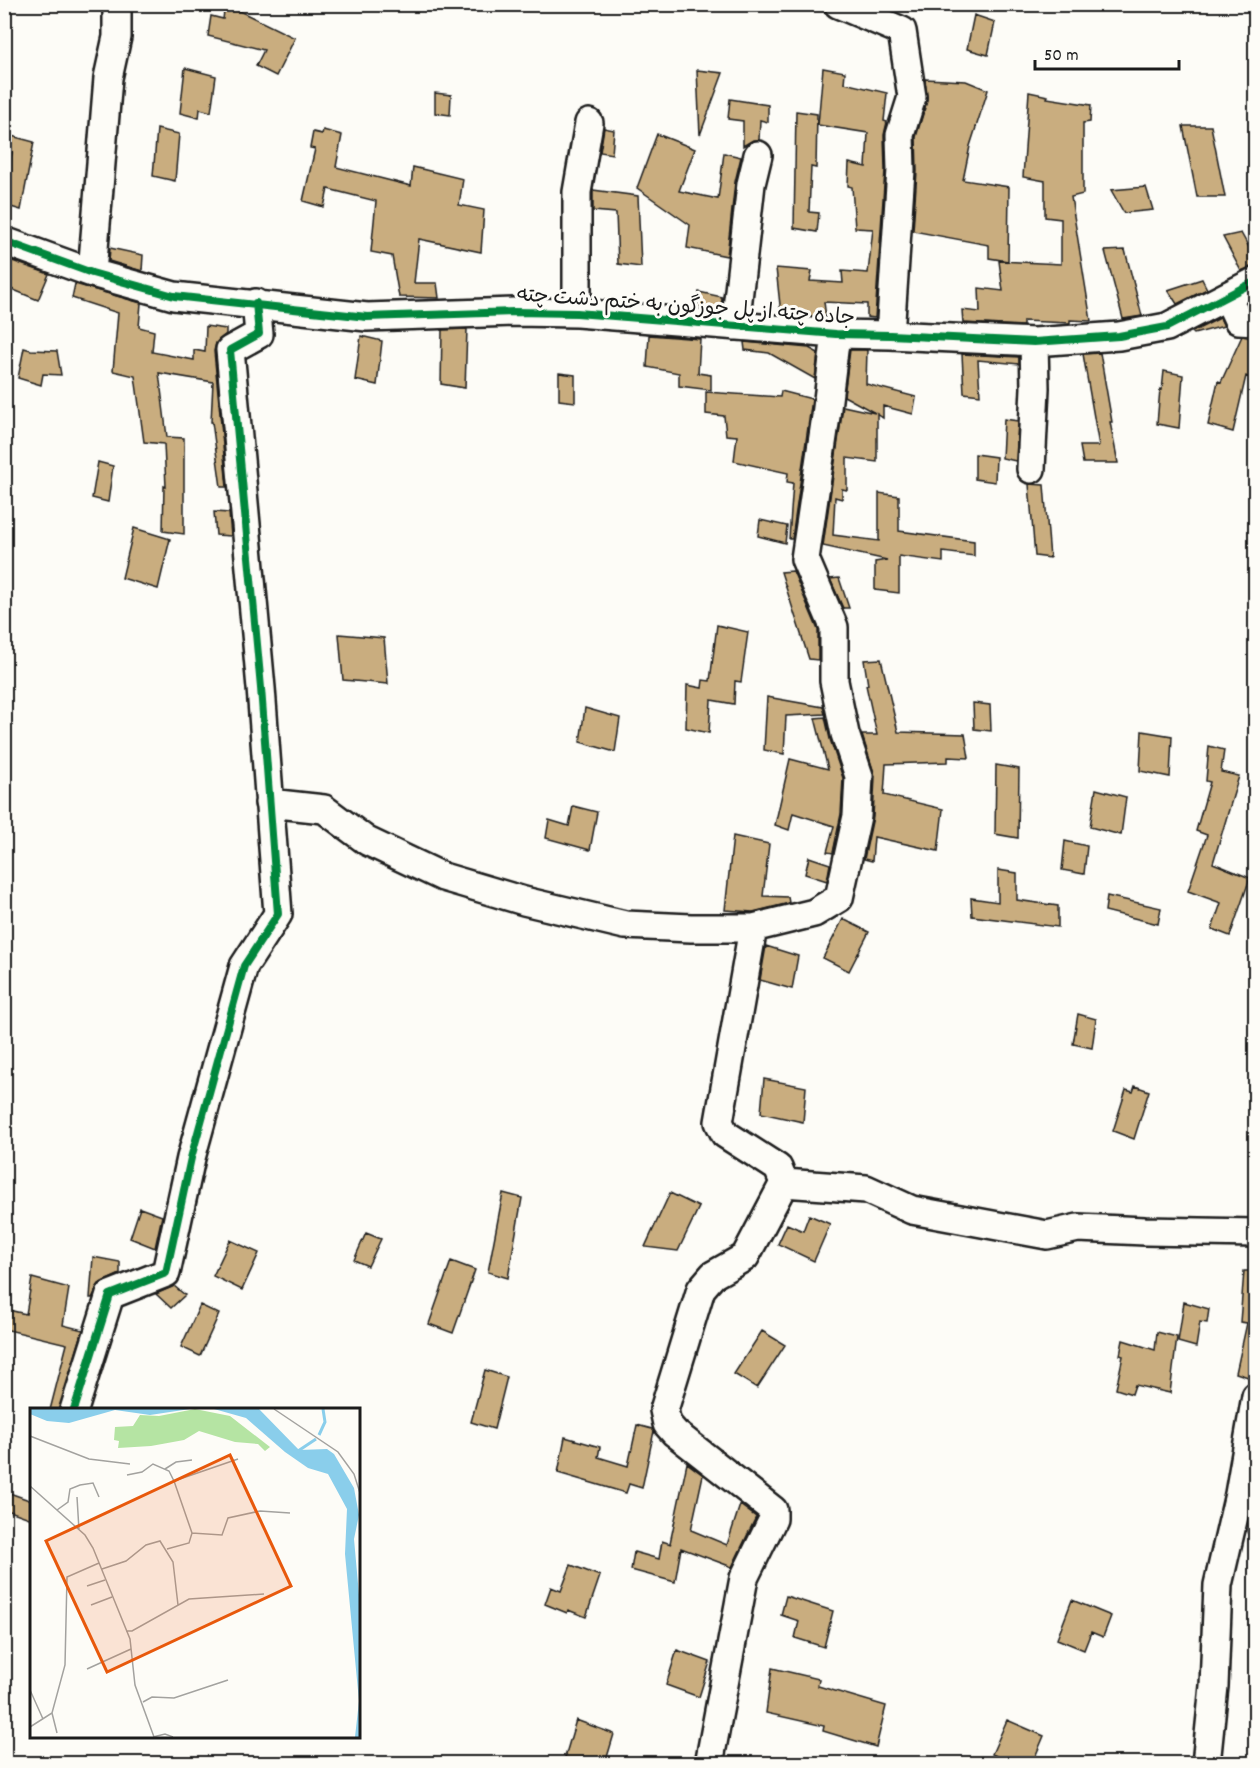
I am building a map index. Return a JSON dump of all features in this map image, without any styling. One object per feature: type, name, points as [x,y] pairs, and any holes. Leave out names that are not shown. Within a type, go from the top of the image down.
[{"type":"street","points":[[92,273],[108,78],[117,37],[117,4]]},
{"type":"street","points":[[838,4],[902,31],[912,97],[900,135],[901,170],[890,335]]},
{"type":"street","points":[[577,313],[577,192],[590,123]]},
{"type":"street","points":[[735,326],[751,184],[758,155]]},
{"type":"street","name":"جاده چته از پل جوزگون به ختم دشت چته","points":[[4,241],[92,273],[174,296],[256,303],[367,317],[514,312],[577,313],[836,334],[1035,342],[1119,336],[1167,327],[1256,281]]},
{"type":"street","points":[[1227,296],[1238,320],[1256,321]]},
{"type":"street","points":[[75,1408],[110,1294],[166,1273],[190,1158],[244,966],[278,914],[261,688],[230,350],[259,334],[256,303]]},
{"type":"street","points":[[269,803],[324,809],[367,841],[443,877],[524,901],[625,925],[753,928],[813,914],[839,898],[857,816],[860,776],[845,734],[834,681],[834,627],[805,559],[836,334]]},
{"type":"street","points":[[1031,469],[1035,342]]},
{"type":"street","points":[[709,1764],[744,1578],[773,1520],[773,1510],[675,1433],[667,1424],[664,1410],[701,1289],[713,1275],[745,1257],[784,1183],[778,1168],[725,1134],[719,1122],[753,928]]},
{"type":"street","points":[[784,1183],[866,1189],[912,1210],[1047,1235],[1078,1228],[1256,1233]]},
{"type":"street","points":[[1206,1764],[1214,1686],[1218,1585],[1239,1494],[1256,1396]]},
{"type":"building","points":[[225,4],[295,38],[276,76],[256,66],[264,50],[208,36],[211,16],[223,19]]},
{"type":"building","points":[[974,15],[995,22],[988,55],[967,49]]},
{"type":"building","points":[[185,68],[216,76],[211,112],[200,109],[199,118],[180,113]]},
{"type":"building","points":[[823,68],[845,72],[844,83],[887,93],[884,121],[887,122],[884,135],[885,170],[875,318],[867,317],[867,304],[824,302],[826,317],[781,314],[776,268],[812,271],[810,281],[843,283],[842,271],[868,273],[873,229],[855,228],[852,187],[848,186],[849,163],[866,167],[868,133],[818,125]]},
{"type":"building","points":[[697,70],[723,73],[700,135]]},
{"type":"building","points":[[925,79],[966,81],[988,90],[970,146],[963,180],[1009,187],[1008,261],[989,258],[989,245],[913,231],[917,171],[916,137],[927,101]]},
{"type":"building","points":[[1029,92],[1048,96],[1047,98],[1091,105],[1090,122],[1083,123],[1083,194],[1071,197],[1091,321],[1070,320],[1070,323],[1023,321],[1023,326],[963,323],[962,310],[980,312],[979,288],[1003,291],[999,261],[1061,264],[1061,219],[1045,217],[1045,181],[1023,177]]},
{"type":"building","points":[[435,93],[451,95],[450,115],[435,113]]},
{"type":"building","points":[[730,99],[768,105],[768,122],[760,120],[759,140],[753,140],[743,146],[743,121],[728,119]]},
{"type":"building","points":[[796,111],[817,114],[816,168],[811,167],[809,212],[819,213],[817,232],[794,228]]},
{"type":"building","points":[[1183,126],[1211,126],[1225,197],[1197,197]]},
{"type":"building","points":[[604,128],[614,130],[612,154],[600,152]]},
{"type":"building","points":[[157,129],[179,134],[175,181],[153,176]]},
{"type":"building","points":[[323,130],[342,135],[336,167],[411,186],[413,167],[463,179],[459,205],[484,210],[481,252],[419,239],[414,283],[437,283],[439,298],[399,297],[392,256],[371,252],[376,201],[328,189],[324,207],[303,201],[315,149],[310,148],[313,132],[322,134]]},
{"type":"building","points":[[4,134],[34,142],[21,210],[4,205],[4,180],[7,181],[12,152],[4,150]]},
{"type":"building","points":[[657,134],[695,149],[679,191],[718,199],[724,153],[741,157],[735,182],[727,256],[687,248],[690,225],[637,188]]},
{"type":"building","points":[[1146,187],[1153,210],[1124,213],[1111,190]]},
{"type":"building","points":[[593,190],[638,196],[641,267],[618,264],[616,213],[593,211]]},
{"type":"building","points":[[1241,233],[1256,260],[1256,265],[1241,271],[1223,237]]},
{"type":"building","points":[[110,248],[143,255],[142,271],[109,261]]},
{"type":"building","points":[[1125,250],[1142,316],[1123,319],[1105,251]]},
{"type":"building","points":[[4,258],[49,274],[38,300],[4,286]]},
{"type":"building","points":[[1202,279],[1207,289],[1177,304],[1168,290]]},
{"type":"building","points":[[75,284],[141,303],[139,327],[154,331],[152,352],[194,360],[194,350],[205,352],[206,326],[226,329],[226,334],[216,343],[214,351],[227,487],[221,487],[211,422],[213,382],[159,373],[167,437],[184,438],[184,534],[163,531],[164,486],[166,487],[164,444],[144,442],[135,376],[113,371],[118,313],[72,298]]},
{"type":"building","points":[[699,292],[722,297],[721,309],[698,307]]},
{"type":"building","points":[[1220,318],[1224,326],[1194,334],[1192,332]]},
{"type":"building","points":[[467,329],[465,388],[441,384],[442,330]]},
{"type":"building","points":[[649,335],[700,339],[698,373],[711,375],[711,390],[679,386],[679,373],[647,367]]},
{"type":"building","points":[[361,336],[382,341],[377,385],[355,380]]},
{"type":"building","points":[[1242,336],[1256,339],[1256,380],[1246,376],[1233,432],[1208,425],[1218,381],[1221,382]]},
{"type":"building","points":[[744,342],[809,348],[818,353],[815,379],[769,353],[745,350]]},
{"type":"building","points":[[24,348],[57,351],[61,375],[43,374],[41,385],[18,378]]},
{"type":"building","points":[[850,350],[867,350],[866,384],[916,397],[913,414],[883,406],[883,418],[877,414],[877,462],[847,458],[847,490],[842,489],[842,499],[835,497],[833,535],[879,541],[879,493],[899,496],[899,531],[974,541],[974,556],[943,552],[943,562],[899,556],[899,593],[875,590],[875,562],[887,560],[823,546],[843,406],[875,413],[844,396]]},
{"type":"building","points":[[1100,353],[1118,463],[1083,463],[1080,446],[1099,446],[1083,354]]},
{"type":"building","points":[[962,354],[1019,357],[1019,364],[978,360],[980,395],[964,393]]},
{"type":"building","points":[[1164,371],[1183,375],[1179,428],[1157,424]]},
{"type":"building","points":[[559,373],[575,375],[575,402],[559,400]]},
{"type":"building","points":[[781,391],[812,399],[792,539],[789,539],[793,483],[787,482],[788,473],[734,461],[737,436],[726,435],[724,416],[706,414],[706,392],[780,397]]},
{"type":"building","points":[[1004,419],[1018,421],[1016,461],[1002,458]]},
{"type":"building","points":[[975,454],[996,457],[995,482],[975,479]]},
{"type":"building","points":[[98,462],[113,466],[108,502],[92,498]]},
{"type":"building","points":[[1029,484],[1044,485],[1050,558],[1035,556]]},
{"type":"building","points":[[214,512],[229,513],[231,536],[216,535]]},
{"type":"building","points":[[760,520],[787,526],[785,543],[758,536]]},
{"type":"building","points":[[134,528],[170,539],[158,589],[122,578]]},
{"type":"building","points":[[793,571],[818,630],[818,660],[809,659],[781,572]]},
{"type":"building","points":[[839,578],[849,608],[843,608],[830,579]]},
{"type":"building","points":[[717,625],[748,632],[741,682],[735,681],[734,704],[711,700],[709,733],[686,728],[687,685],[702,688],[703,680],[710,681]]},
{"type":"building","points":[[339,634],[384,638],[388,684],[343,680]]},
{"type":"building","points":[[881,659],[898,732],[965,734],[969,758],[948,757],[948,762],[886,764],[884,795],[943,809],[938,851],[874,837],[872,861],[864,859],[873,817],[875,776],[862,735],[877,735],[866,685],[868,685],[864,660]]},
{"type":"building","points":[[767,697],[823,707],[825,714],[786,716],[784,754],[764,750]]},
{"type":"building","points":[[973,703],[990,705],[991,731],[974,729]]},
{"type":"building","points":[[585,708],[620,718],[615,752],[580,742]]},
{"type":"building","points":[[825,717],[843,778],[841,814],[833,853],[827,852],[834,826],[793,813],[789,830],[775,825],[790,759],[828,769],[815,718]]},
{"type":"building","points":[[1142,731],[1172,736],[1170,777],[1140,771]]},
{"type":"building","points":[[1209,746],[1224,750],[1221,772],[1239,776],[1213,863],[1250,878],[1230,936],[1212,929],[1221,903],[1188,891],[1207,835],[1196,831],[1210,782],[1206,781]]},
{"type":"building","points":[[996,765],[1019,769],[1018,838],[995,834]]},
{"type":"building","points":[[1096,789],[1126,797],[1121,835],[1090,827]]},
{"type":"building","points":[[573,806],[597,812],[590,850],[546,838],[549,820],[569,826]]},
{"type":"building","points":[[733,836],[769,844],[763,896],[788,897],[789,903],[753,912],[725,910]]},
{"type":"building","points":[[1065,841],[1087,846],[1084,874],[1062,870]]},
{"type":"building","points":[[809,857],[830,864],[827,881],[805,874]]},
{"type":"building","points":[[998,870],[1017,873],[1017,900],[1058,906],[1058,927],[972,916],[971,898],[998,902]]},
{"type":"building","points":[[1107,896],[1161,908],[1158,924],[1105,911]]},
{"type":"building","points":[[843,919],[869,932],[849,971],[823,958]]},
{"type":"building","points":[[766,946],[798,956],[792,989],[760,980]]},
{"type":"building","points":[[1078,1014],[1096,1019],[1092,1048],[1073,1044]]},
{"type":"building","points":[[764,1079],[806,1087],[803,1122],[761,1113]]},
{"type":"building","points":[[1135,1086],[1149,1091],[1134,1139],[1113,1131],[1126,1090],[1133,1092]]},
{"type":"building","points":[[503,1193],[522,1198],[508,1278],[488,1272]]},
{"type":"building","points":[[670,1193],[699,1207],[678,1251],[645,1247]]},
{"type":"building","points":[[140,1208],[162,1216],[155,1248],[130,1238]]},
{"type":"building","points":[[809,1215],[830,1224],[814,1261],[778,1244],[787,1224],[803,1231]]},
{"type":"building","points":[[366,1233],[381,1239],[368,1266],[354,1260]]},
{"type":"building","points":[[230,1240],[259,1253],[242,1290],[213,1276]]},
{"type":"building","points":[[93,1257],[120,1262],[120,1274],[99,1284],[90,1298]]},
{"type":"building","points":[[451,1261],[475,1270],[453,1333],[429,1324]]},
{"type":"building","points":[[1244,1271],[1256,1271],[1256,1358],[1251,1378],[1236,1373],[1247,1323],[1240,1322]]},
{"type":"building","points":[[32,1278],[69,1288],[63,1325],[83,1330],[60,1408],[51,1408],[67,1344],[4,1329],[4,1309],[26,1314]]},
{"type":"building","points":[[174,1286],[185,1295],[171,1308],[156,1294]]},
{"type":"building","points":[[1184,1302],[1209,1309],[1207,1323],[1200,1322],[1196,1347],[1178,1342]]},
{"type":"building","points":[[200,1305],[219,1314],[200,1356],[181,1347]]},
{"type":"building","points":[[762,1331],[785,1345],[757,1388],[734,1374]]},
{"type":"building","points":[[1157,1332],[1177,1337],[1170,1393],[1135,1385],[1132,1394],[1116,1389],[1123,1356],[1120,1355],[1123,1340],[1155,1350]]},
{"type":"building","points":[[485,1370],[507,1377],[494,1429],[471,1422]]},
{"type":"building","points":[[637,1425],[654,1431],[642,1488],[629,1484],[626,1493],[558,1473],[565,1437],[600,1447],[598,1457],[628,1466]]},
{"type":"building","points":[[687,1463],[703,1475],[691,1530],[727,1545],[740,1505],[756,1517],[732,1567],[681,1548],[675,1582],[631,1570],[634,1552],[659,1559],[662,1541],[671,1544]]},
{"type":"building","points":[[4,1491],[30,1500],[30,1518],[4,1509]]},
{"type":"building","points":[[571,1565],[600,1576],[586,1617],[568,1610],[567,1613],[545,1604],[551,1587],[561,1591]]},
{"type":"building","points":[[786,1596],[833,1611],[824,1647],[795,1638],[799,1621],[781,1615]]},
{"type":"building","points":[[1072,1600],[1111,1616],[1103,1637],[1091,1632],[1084,1650],[1057,1639]]},
{"type":"building","points":[[677,1650],[710,1662],[699,1697],[666,1685]]},
{"type":"building","points":[[772,1668],[819,1679],[818,1686],[886,1706],[876,1747],[823,1731],[824,1726],[766,1713]]},
{"type":"building","points":[[576,1720],[614,1734],[605,1764],[563,1764]]},
{"type":"building","points":[[1007,1720],[1044,1736],[1032,1764],[1014,1764],[992,1754]]},
{"type":"cycle path","points":[[4,241],[92,273],[174,296],[367,317],[514,312],[577,313],[836,334],[1034,342],[1119,336],[1167,327],[1256,281]]},
{"type":"cycle path","points":[[75,1408],[110,1295],[166,1273],[191,1158],[244,966],[278,914],[261,688],[230,350],[259,334],[256,303]]}]
